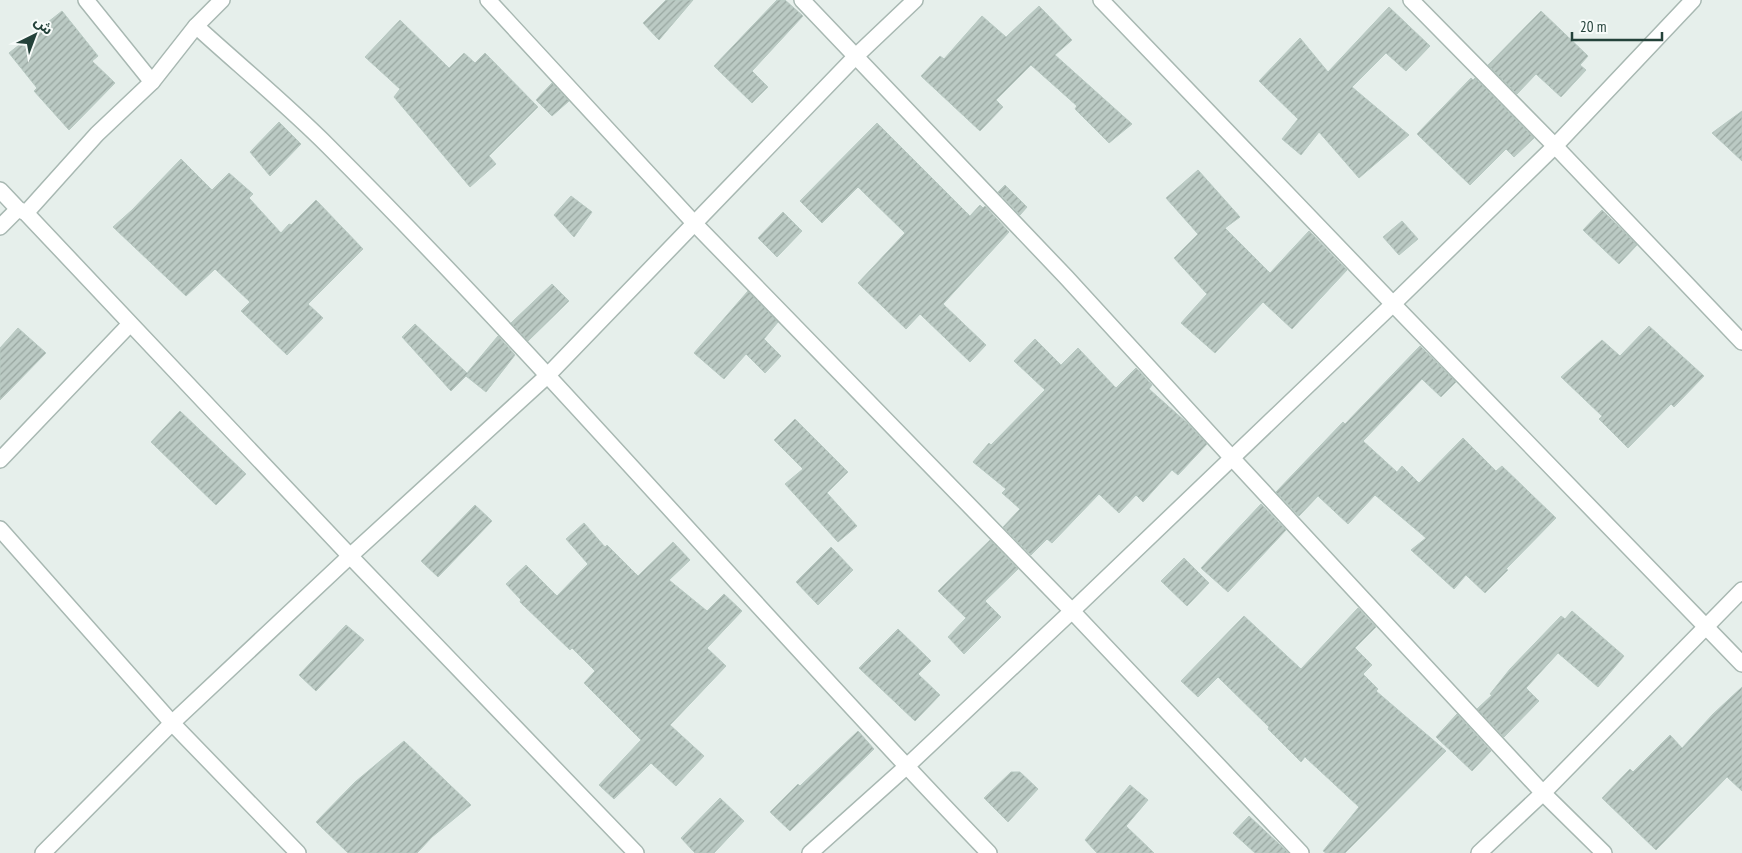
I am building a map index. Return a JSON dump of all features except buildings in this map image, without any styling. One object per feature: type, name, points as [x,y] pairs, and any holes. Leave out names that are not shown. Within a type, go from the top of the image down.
[{"type":"street","points":[[86,0],[152,82]]},
{"type":"street","points":[[0,227],[22,211],[97,134],[152,82],[196,26],[222,0]]},
{"type":"street","points":[[488,0],[695,224],[1072,611],[1301,853]]},
{"type":"street","points":[[802,0],[1066,277],[1543,793],[1604,853]]},
{"type":"street","points":[[43,853],[172,723],[350,556],[547,376],[856,56],[916,0]]},
{"type":"street","points":[[1101,0],[1392,304],[1742,664]]},
{"type":"street","points":[[1411,0],[1555,146],[1742,342]]},
{"type":"street","points":[[810,853],[906,767],[1072,611],[1392,304],[1555,146],[1693,0]]},
{"type":"street","points":[[196,26],[326,144],[547,376],[906,767],[989,853]]},
{"type":"street","points":[[0,190],[636,853]]},
{"type":"street","points":[[0,460],[130,324]]},
{"type":"street","points":[[0,529],[172,723],[298,853]]},
{"type":"street","points":[[1479,853],[1543,793],[1742,590]]}]
